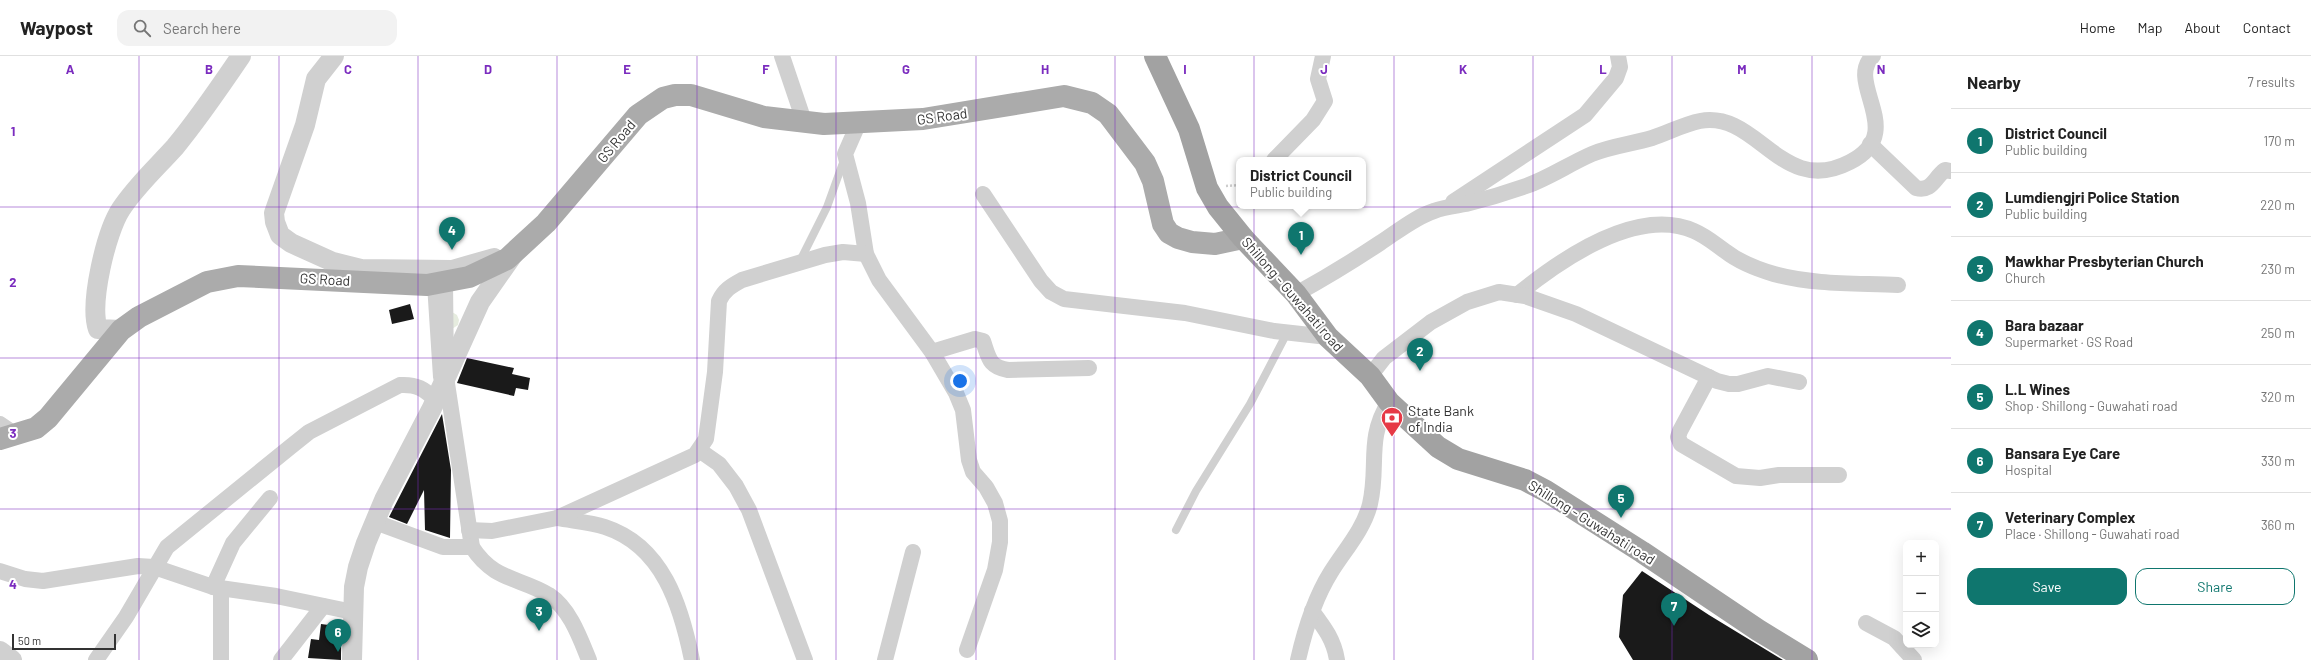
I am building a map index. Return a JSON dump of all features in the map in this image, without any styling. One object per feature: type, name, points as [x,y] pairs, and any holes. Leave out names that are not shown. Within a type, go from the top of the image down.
[{"type":"highway","name":"Shillong - Guwahati road","points":[[1155,56],[1188,129],[1207,188],[1218,207],[1243,238],[1296,294],[1328,337],[1370,376],[1389,402],[1446,453],[1458,459],[1525,480],[1546,492],[1642,552],[1758,630],[1807,660]]},
{"type":"main road","name":"GS Road","points":[[5,433],[36,428],[48,418],[120,330],[139,317],[207,282],[238,276],[439,283],[469,277],[507,259],[546,223],[638,115],[663,98],[691,95],[722,102],[764,117],[824,124],[923,119],[1064,96],[1092,103],[1108,114],[1145,163],[1153,181],[1163,224],[1169,233],[1178,238],[1192,242],[1215,244],[1243,238]]},
{"type":"street","points":[[120,330],[98,329],[94,319],[96,295],[106,247],[120,209],[201,114],[241,56]]},
{"type":"street","points":[[334,56],[316,79],[305,125],[274,213],[275,222],[280,235],[291,243],[333,262],[361,269],[452,270],[516,252]]},
{"type":"street","points":[[782,56],[804,121]]},
{"type":"street","points":[[1277,157],[1312,120],[1325,102],[1318,79],[1323,56]]},
{"type":"street","points":[[1445,208],[1585,115],[1616,78],[1620,67],[1618,56]]},
{"type":"street","points":[[1296,294],[1432,211],[1490,198],[1526,186],[1592,154],[1653,138],[1701,121],[1722,122],[1732,126],[1756,139],[1791,164],[1808,170],[1833,168],[1851,162],[1870,144],[1876,133],[1877,122],[1865,79],[1865,67],[1873,56]]},
{"type":"street","points":[[859,122],[845,154],[858,203],[866,254],[879,280],[932,352],[956,393],[963,410],[969,460],[973,472],[986,487],[1000,521],[1000,542],[995,570],[967,650]]},
{"type":"street","points":[[1870,144],[1916,188],[1923,190],[1929,188],[1940,173],[1945,170],[1951,171]]},
{"type":"street","points":[[983,194],[1041,281],[1051,292],[1064,299],[1185,312],[1287,333],[1328,337]]},
{"type":"street","points":[[1517,295],[1536,280],[1599,241],[1619,231],[1666,225],[1682,226],[1696,232],[1749,265],[1775,274],[1817,282],[1898,285]]},
{"type":"street","points":[[352,660],[358,567],[375,522],[441,389],[480,302],[516,252]]},
{"type":"street","points":[[468,530],[492,531],[557,518],[684,462],[699,450],[706,439],[715,372],[719,302],[723,293],[730,286],[742,280],[798,265],[825,255],[843,252],[866,254]]},
{"type":"street","points":[[414,270],[439,283],[441,389],[472,547],[481,561],[496,572],[548,595],[559,604],[568,614],[589,660]]},
{"type":"street","points":[[1370,376],[1384,358],[1437,318],[1467,302],[1499,292],[1517,295],[1576,314],[1709,377],[1729,384],[1768,376],[1799,382]]},
{"type":"street","points":[[932,352],[980,339],[983,341],[993,366],[998,368],[1008,370],[1089,368]]},
{"type":"street","points":[[1709,377],[1680,431],[1678,437],[1681,444],[1736,476],[1760,478],[1779,475],[1839,476]]},
{"type":"street","points":[[96,660],[126,617],[167,547],[310,432],[400,385],[411,384],[422,388],[441,389]]},
{"type":"street","points":[[1298,660],[1304,631],[1312,611],[1330,573],[1366,516],[1372,489],[1376,430],[1380,417],[1389,402]]},
{"type":"street","points":[[699,450],[724,470],[750,510],[805,660]]},
{"type":"street","points":[[221,660],[217,587],[233,543],[270,498]]},
{"type":"street","points":[[557,518],[604,527],[638,544],[653,560],[676,597],[684,620],[692,660]]},
{"type":"street","points":[[375,522],[443,547],[472,547]]},
{"type":"street","points":[[885,660],[913,552]]},
{"type":"street","points":[[0,571],[25,579],[43,581],[138,566],[154,567],[217,587],[354,612]]},
{"type":"street","points":[[281,660],[324,606]]},
{"type":"street","points":[[1312,611],[1330,635],[1335,646],[1337,660]]},
{"type":"street","points":[[1866,623],[1894,638],[1914,660]]},
{"type":"street","points":[[0,651],[12,660]]},
{"type":"lane","points":[[798,265],[827,207],[845,154]]},
{"type":"lane","points":[[1176,530],[1196,491],[1250,404],[1287,333]]},
{"type":"shaded area","points":[[452,312],[457,315],[459,320],[458,325],[452,329]]},
{"type":"building","points":[[410,304],[414,319],[392,324],[389,310]]},
{"type":"building","points":[[467,358],[514,368],[512,374],[530,378],[528,390],[516,388],[514,396],[457,383]]},
{"type":"building","points":[[442,414],[451,470],[450,538],[425,530],[424,490],[407,524],[389,517]]},
{"type":"building","points":[[1642,571],[1709,615],[1783,660],[1633,660],[1619,637],[1623,595]]},
{"type":"building","points":[[321,624],[336,626],[334,642],[341,643],[341,660],[308,658],[311,639],[319,640]]},
{"type":"place","name":"Bara bazaar","points":[[452,250]]},
{"type":"place","name":"District Council","points":[[1301,255]]},
{"type":"place","name":"Lumdiengjri Police Station","points":[[1420,371]]},
{"type":"place","name":"State Bank of India","points":[[1392,438]]},
{"type":"place","name":"L.L Wines","points":[[1621,518]]},
{"type":"place","name":"Veterinary Complex","points":[[1674,626]]},
{"type":"place","name":"Mawkhar Presbyterian Church","points":[[539,631]]},
{"type":"place","name":"Bansara Eye Care","points":[[338,652]]}]
